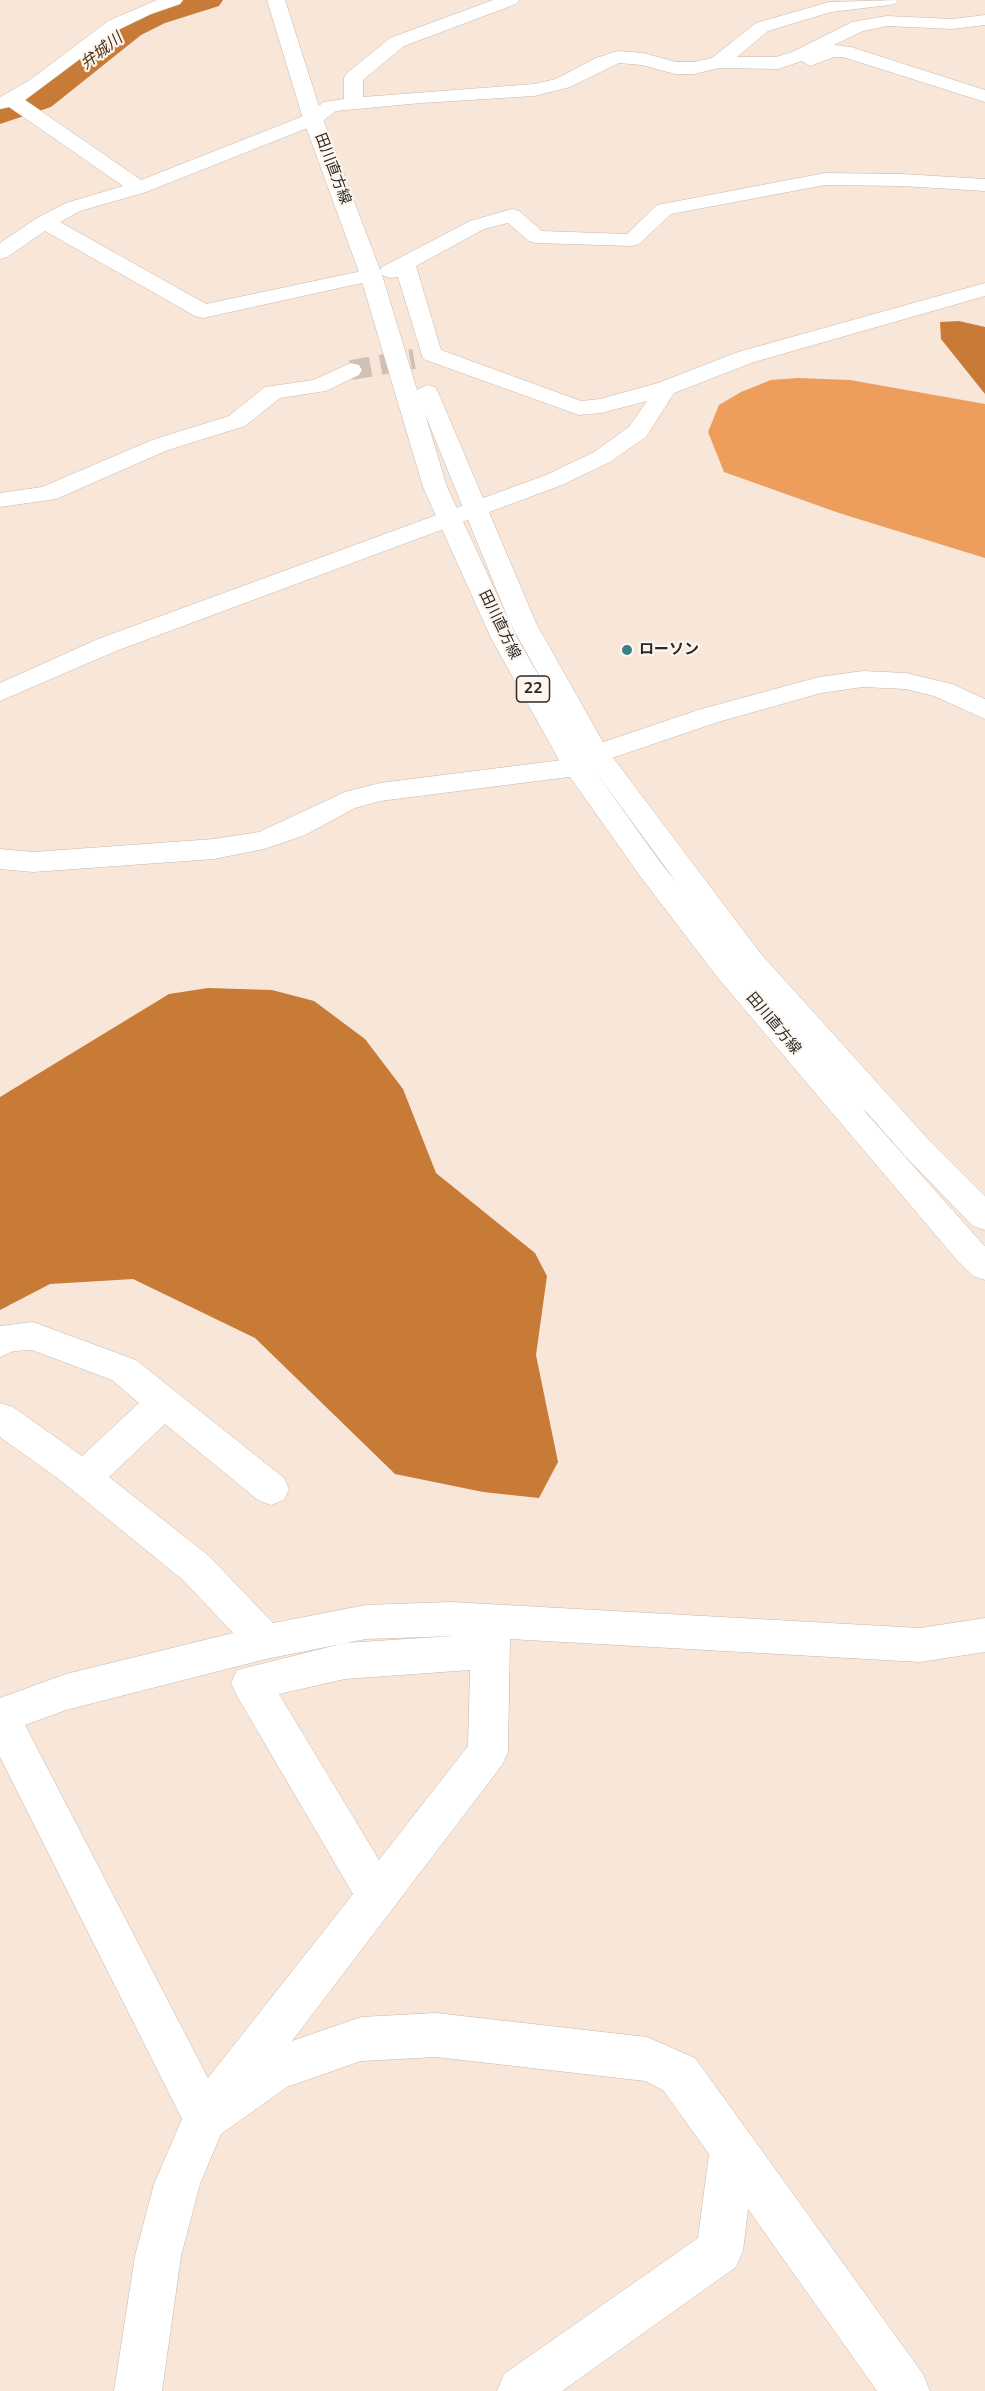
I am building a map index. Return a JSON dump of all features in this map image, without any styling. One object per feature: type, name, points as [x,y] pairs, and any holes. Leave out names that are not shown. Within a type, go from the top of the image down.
[{"type":"street","points":[[139,188],[15,104],[37,84],[114,25],[145,10],[174,0]]},
{"type":"street","points":[[333,110],[353,78],[397,42],[510,0]]},
{"type":"street","points":[[720,62],[762,27],[829,7],[889,0]]},
{"type":"street","name":"田川直方線","points":[[285,1],[333,110],[388,271],[422,357],[474,510],[587,761],[750,961],[917,1148],[985,1217]]},
{"type":"street","points":[[778,63],[799,56],[858,26],[887,21],[952,24],[985,20]]},
{"type":"street","points":[[0,253],[44,222],[73,207],[139,188],[333,110],[420,97],[534,90],[563,83],[603,62],[618,57],[643,59],[675,68],[694,68],[720,62],[778,63],[811,60],[831,51],[844,51],[985,96]]},
{"type":"street","points":[[44,222],[203,311],[388,271],[477,225],[512,216],[536,237],[632,240],[664,209],[825,179],[902,180],[985,185]]},
{"type":"street","name":"田川直方線","points":[[388,271],[435,487],[504,638],[587,761],[650,869],[729,971],[856,1122],[985,1267]]},
{"type":"street","points":[[422,357],[579,408],[602,406],[666,388],[747,357],[985,289]]},
{"type":"street","points":[[0,500],[47,494],[160,445],[237,421],[273,392],[318,386],[351,370]]},
{"type":"street","points":[[0,693],[107,645],[554,480],[602,457],[638,432],[666,388]]},
{"type":"street","points":[[0,859],[33,862],[214,849],[264,840],[295,828],[345,801],[380,792],[587,761],[708,716],[819,685],[863,679],[906,681],[943,690],[985,711]]},
{"type":"street","points":[[0,1344],[7,1338],[33,1336],[124,1370],[271,1490]]},
{"type":"street","points":[[83,1478],[164,1402]]},
{"type":"street","points":[[0,1418],[83,1478],[196,1568],[266,1642]]},
{"type":"street","points":[[205,2118],[0,1716],[66,1692],[266,1642],[366,1622],[451,1619],[491,1636]]},
{"type":"street","points":[[377,1896],[251,1683],[345,1661],[491,1636],[920,1645],[985,1635]]},
{"type":"street","points":[[138,2391],[158,2256],[177,2184],[205,2118],[488,1752],[491,1636]]},
{"type":"street","points":[[205,2118],[274,2069],[361,2038],[436,2035],[647,2059],[679,2074],[906,2391]]},
{"type":"street","points":[[521,2391],[720,2251],[732,2150]]},
{"type":"shaded area","points":[[959,321],[985,327],[985,394],[941,339],[940,322]]},
{"type":"shaded area","points":[[798,378],[850,380],[985,404],[985,558],[839,513],[724,472],[708,432],[719,405],[741,392],[771,380]]},
{"type":"shaded area","points":[[208,988],[272,990],[314,1001],[365,1039],[403,1089],[436,1173],[535,1253],[547,1276],[536,1355],[558,1462],[539,1498],[483,1492],[395,1474],[255,1338],[133,1279],[50,1284],[0,1310],[0,1097],[169,994]]},
{"type":"waterway","name":"弁城川","points":[[0,115],[40,101],[131,29],[155,17],[209,0]]},
{"type":"tunnel","points":[[351,370],[414,359]]},
{"type":"place","name":"ローソン","points":[[627,650]]}]
